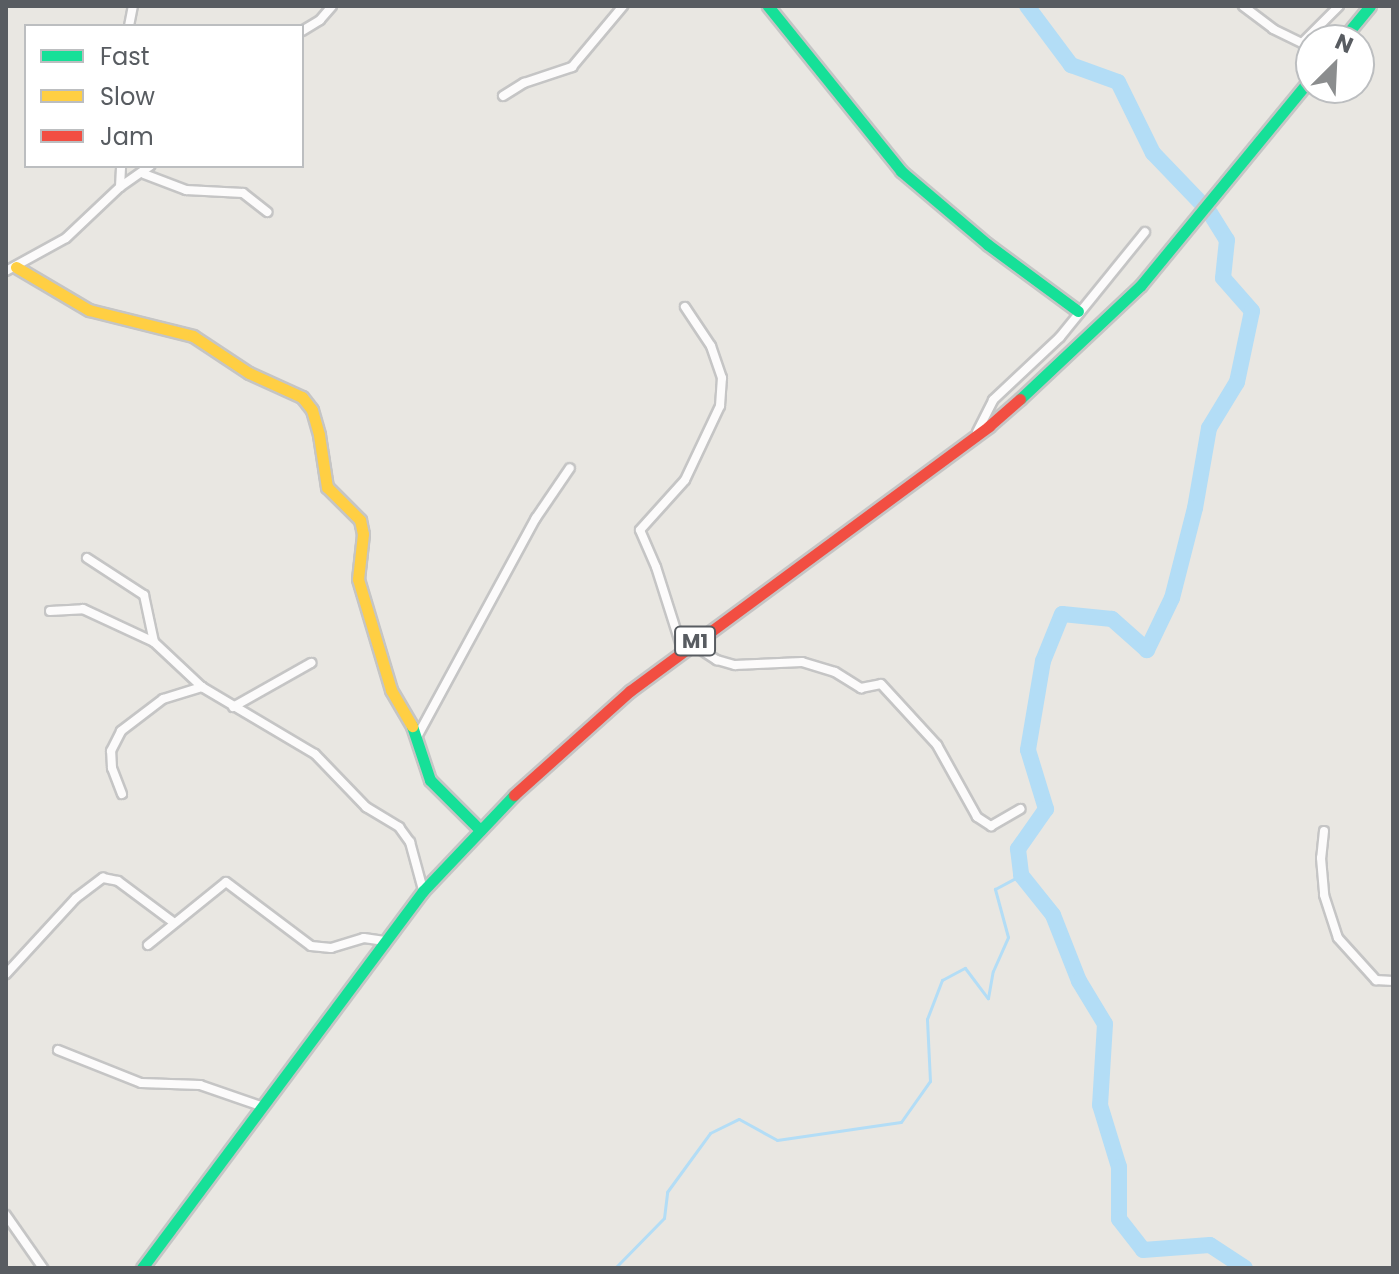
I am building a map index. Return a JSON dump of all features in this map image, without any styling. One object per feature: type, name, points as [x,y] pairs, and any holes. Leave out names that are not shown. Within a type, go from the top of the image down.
[{"type":"main road","points":[[768,6],[901,171],[987,244],[1078,311]]},
{"type":"main road","points":[[1355,24],[1370,6]]},
{"type":"main road","name":"M1","points":[[142,1268],[423,891],[480,830],[630,691],[975,436],[1060,364],[1141,285],[1295,97]]},
{"type":"main road","points":[[11,269],[89,310],[193,336],[249,373],[302,397],[312,410],[319,435],[327,487],[360,520],[363,534],[358,579],[391,690],[418,735],[430,780],[480,830]]},
{"type":"street","points":[[304,30],[320,20],[332,6]]},
{"type":"street","points":[[503,96],[524,83],[572,67],[623,6]]},
{"type":"street","points":[[1243,6],[1273,29],[1302,43],[1339,6]]},
{"type":"street","points":[[120,187],[121,168]]},
{"type":"street","points":[[11,269],[66,238],[120,187],[144,174],[148,168]]},
{"type":"street","points":[[144,174],[186,190],[243,193],[267,212]]},
{"type":"street","points":[[975,436],[993,400],[1060,337],[1145,232]]},
{"type":"street","points":[[685,307],[711,346],[722,378],[720,406],[685,480],[640,530],[687,648],[735,665],[802,662],[835,672],[861,688],[881,684],[937,745],[977,817],[991,826],[1021,809]]},
{"type":"street","points":[[418,735],[536,518],[570,468]]},
{"type":"street","points":[[87,558],[144,595],[154,642]]},
{"type":"street","points":[[50,611],[83,609],[154,642],[202,687],[315,754],[366,807],[399,827],[410,842],[423,891]]},
{"type":"street","points":[[233,707],[311,663]]},
{"type":"street","points":[[122,794],[112,768],[112,743],[121,731],[163,699],[202,687]]},
{"type":"street","points":[[1324,831],[1321,858],[1324,895],[1338,938],[1376,980],[1393,981]]},
{"type":"street","points":[[6,974],[19,955],[76,898],[103,878],[118,881],[173,922]]},
{"type":"street","points":[[148,945],[226,882],[311,946],[331,948],[364,938],[385,941]]},
{"type":"street","points":[[58,1050],[141,1083],[200,1085],[261,1106]]},
{"type":"street","points":[[6,1215],[43,1268]]},
{"type":"waterway","points":[[1027,6],[1071,65],[1118,82],[1153,153],[1201,203]]},
{"type":"waterway","points":[[1210,213],[1227,240],[1223,278],[1252,311],[1237,382],[1209,428],[1195,508],[1172,598],[1147,650],[1112,619],[1062,614],[1043,661],[1028,750],[1046,809],[1018,849],[1021,875],[1053,915],[1079,981],[1105,1024],[1100,1105],[1119,1167],[1119,1219],[1143,1250],[1210,1245],[1245,1268]]},
{"type":"waterway","points":[[615,1268],[664,1218],[667,1192],[710,1133],[739,1119],[777,1140],[901,1122],[930,1081],[927,1019],[942,980],[965,968],[988,998],[993,971],[1008,937],[995,889],[1021,875]]},
{"type":"traffic: fast","points":[[768,6],[901,171],[987,244],[1078,311]]},
{"type":"traffic: fast","points":[[1355,24],[1370,6]]},
{"type":"traffic: fast","points":[[1020,399],[1141,285],[1295,97]]},
{"type":"traffic: fast","points":[[412,726],[430,780],[480,830]]},
{"type":"traffic: fast","points":[[142,1268],[423,891],[514,795]]},
{"type":"traffic: slow","points":[[16,267],[89,310],[193,336],[249,373],[302,397],[312,410],[319,435],[327,487],[360,520],[363,534],[358,579],[391,690],[412,726]]},
{"type":"traffic: jam","points":[[514,795],[630,691],[989,426],[1020,399]]}]
